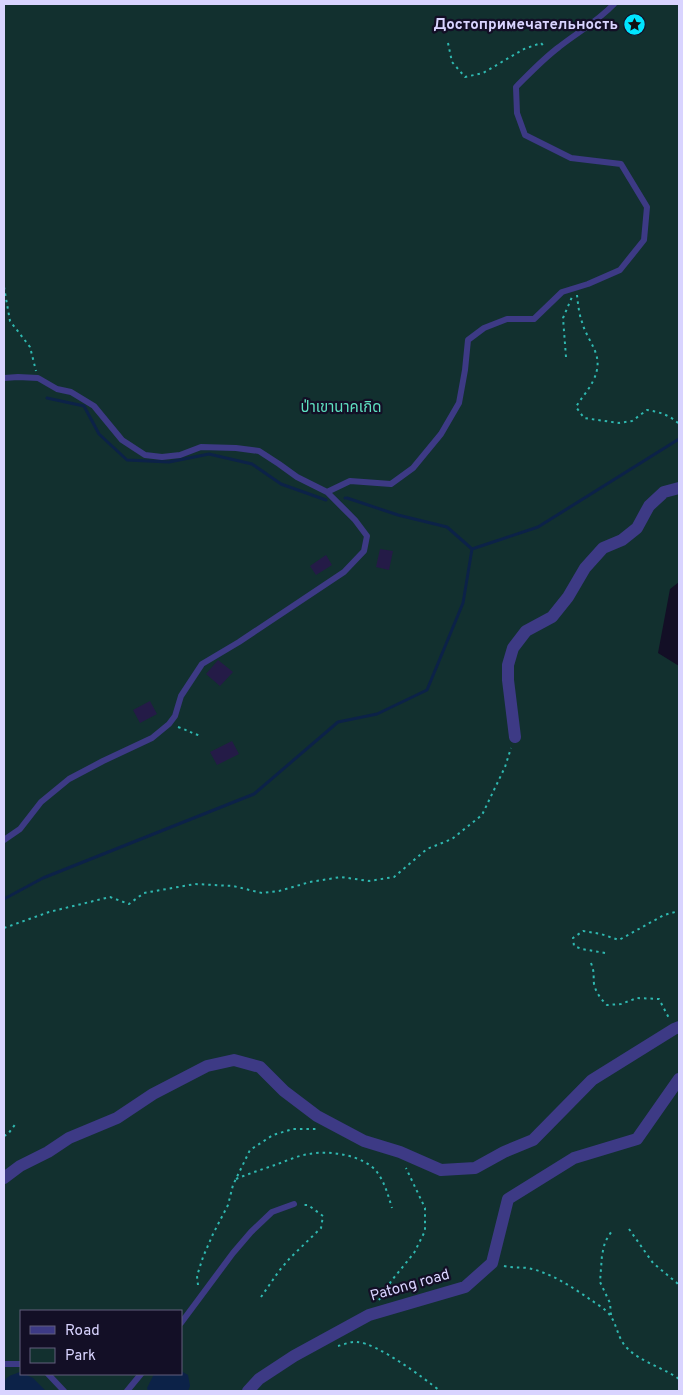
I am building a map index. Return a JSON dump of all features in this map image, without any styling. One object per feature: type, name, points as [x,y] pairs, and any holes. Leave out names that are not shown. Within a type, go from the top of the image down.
[{"type":"street","points":[[515,737],[508,680],[508,665],[513,648],[526,631],[552,617],[568,598],[585,568],[603,548],[622,540],[636,528],[649,506],[664,492],[679,488]]},
{"type":"street","points":[[4,1178],[20,1166],[48,1152],[69,1138],[117,1118],[153,1094],[207,1066],[234,1060],[260,1067],[284,1090],[317,1116],[364,1141],[400,1152],[441,1170],[475,1168],[504,1152],[533,1140],[592,1080],[677,1028]]},
{"type":"street","points":[[492,1263],[508,1199],[574,1158],[637,1139],[679,1079]]},
{"type":"street","name":"Patong road","points":[[248,1391],[259,1379],[294,1356],[369,1315],[465,1287],[492,1263]]},
{"type":"lane","points":[[327,492],[350,482],[391,484],[413,468],[441,434],[459,403],[468,340],[484,328],[507,320],[534,319],[562,292],[588,284],[620,270],[644,240],[647,207],[621,164],[570,158],[526,135],[517,113],[516,88],[550,54],[602,17],[614,4]]},
{"type":"lane","points":[[4,378],[38,378],[57,389],[72,392],[94,406],[122,440],[145,455],[180,455],[201,447],[259,451],[297,477],[327,492],[355,520],[367,536],[364,551],[344,572],[239,642],[202,664],[181,696],[175,716],[169,724],[152,738],[69,779],[41,802],[20,829],[4,840]]},
{"type":"lane","points":[[182,1322],[233,1252],[272,1212],[294,1204]]},
{"type":"lane","points":[[4,1364],[20,1364]]},
{"type":"lane","points":[[49,1375],[64,1391]]},
{"type":"lane","points":[[127,1391],[140,1375]]},
{"type":"path","points":[[448,43],[452,62],[465,77],[483,73],[524,49],[541,43],[550,54]]},
{"type":"path","points":[[4,287],[10,321],[30,348],[38,378]]},
{"type":"path","points":[[566,357],[563,318],[576,288]]},
{"type":"path","points":[[576,288],[581,322],[587,337],[595,348],[598,367],[593,381],[576,407],[584,418],[619,423],[632,421],[647,410],[674,418],[679,424]]},
{"type":"path","points":[[169,724],[202,736]]},
{"type":"path","points":[[4,928],[81,903],[110,897],[129,904],[144,893],[195,884],[233,886],[262,893],[341,877],[369,881],[394,877],[427,849],[452,839],[482,815],[505,767],[515,737]]},
{"type":"path","points":[[605,953],[574,946],[573,938],[583,932],[601,934],[619,940],[664,916],[679,911]]},
{"type":"path","points":[[591,963],[595,972],[594,983],[599,997],[607,1005],[621,1004],[637,998],[659,999],[677,1028]]},
{"type":"path","points":[[4,1136],[8,1134],[17,1122]]},
{"type":"path","points":[[199,1297],[197,1276],[213,1234],[228,1205],[233,1184],[250,1150],[273,1135],[294,1129],[324,1130],[331,1123]]},
{"type":"path","points":[[369,1315],[392,1280],[414,1253],[425,1231],[425,1208],[400,1152]]},
{"type":"path","points":[[236,1179],[251,1172],[311,1153],[330,1153],[348,1156],[361,1160],[376,1170],[384,1184],[392,1208]]},
{"type":"path","points":[[261,1297],[268,1285],[290,1258],[321,1228],[323,1216],[308,1205],[294,1204]]},
{"type":"path","points":[[629,1228],[653,1263],[677,1282],[679,1286]]},
{"type":"path","points":[[613,1229],[602,1255],[600,1282],[610,1303],[610,1315],[620,1340],[628,1349],[646,1361],[668,1371],[679,1379]]},
{"type":"path","points":[[492,1263],[512,1268],[527,1268],[554,1277],[577,1290],[610,1315]]},
{"type":"path","points":[[339,1346],[356,1342],[375,1347],[428,1380],[440,1391]]},
{"type":"green space","name":"ป่าเขานาคเกิด","points":[[4,4],[679,4],[679,582],[670,589],[658,653],[679,666],[679,1391],[4,1391]]},
{"type":"water","points":[[20,1372],[20,1375],[33,1378],[46,1391],[4,1391],[7,1378]]},
{"type":"water","points":[[182,1372],[188,1375],[190,1386],[188,1391],[148,1391],[147,1388],[154,1375],[182,1375]]},
{"type":"building","points":[[380,549],[393,551],[389,570],[376,567]]},
{"type":"building","points":[[326,555],[332,565],[316,575],[310,566]]},
{"type":"building","points":[[218,660],[233,672],[220,686],[206,674]]},
{"type":"building","points":[[150,701],[157,714],[140,723],[133,710]]},
{"type":"building","points":[[232,741],[239,754],[217,765],[210,752]]},
{"type":"waterway","points":[[47,398],[84,406],[99,434],[127,460],[169,462],[209,454],[252,464],[281,484],[326,500]]},
{"type":"waterway","points":[[4,899],[43,878],[254,794],[338,722],[377,714],[427,690],[463,603],[472,549],[538,527],[679,439]]},
{"type":"waterway","points":[[345,498],[398,515],[447,527],[472,549]]},
{"type":"place","name":"Достопримечательность","points":[[634,25]]}]
